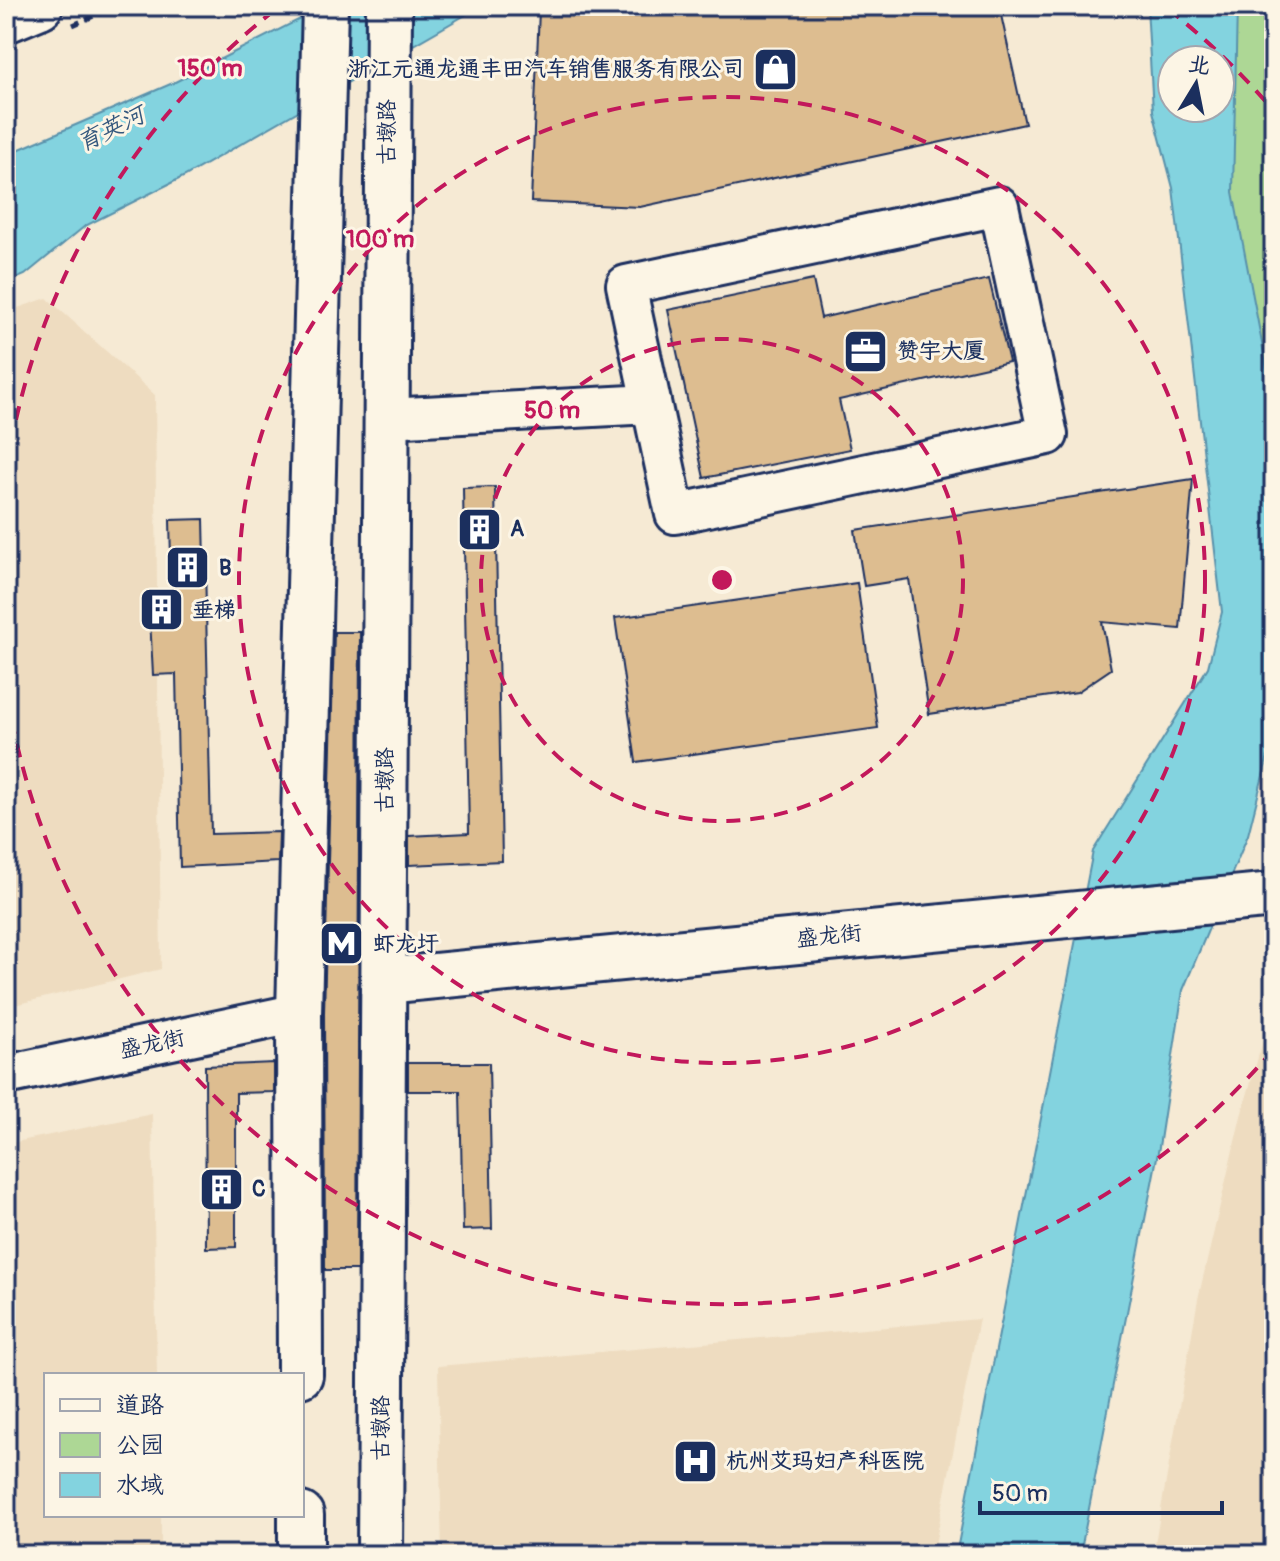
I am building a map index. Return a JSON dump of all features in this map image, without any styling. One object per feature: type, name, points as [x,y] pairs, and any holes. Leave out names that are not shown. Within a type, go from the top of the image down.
[{"type":"main road","points":[[6,20],[40,6]]},
{"type":"main road","points":[[300,1373],[299,1013],[325,6]]},
{"type":"main road","name":"古墩路","points":[[380,1555],[389,6]]},
{"type":"main road","name":"盛龙街","points":[[384,981],[1031,916],[1263,896]]},
{"type":"main road","points":[[301,1517],[301,1555]]},
{"type":"street","points":[[999,206],[1048,435],[675,514],[651,404],[626,285],[999,206]]},
{"type":"street","points":[[387,418],[651,404]]},
{"type":"street","name":"盛龙街","points":[[6,1075],[299,1013]]},
{"type":"shaded area","points":[[47,298],[155,395],[161,969],[6,1007],[6,312]]},
{"type":"shaded area","points":[[1274,1003],[1274,1555],[1153,1555],[1198,1299],[1241,1116]]},
{"type":"shaded area","points":[[152,1114],[157,1373],[44,1373],[44,1517],[161,1517],[161,1555],[6,1555],[6,1144]]},
{"type":"shaded area","name":"杭州艾玛妇产科医院","points":[[979,1319],[933,1555],[442,1555],[438,1366]]},
{"type":"green space","points":[[1211,6],[1274,6],[1274,490],[1222,124],[1236,124],[1236,44],[1217,44]]},
{"type":"water","name":"育英河","points":[[326,6],[481,6],[185,176],[85,226],[25,275],[6,283],[6,155],[173,83]]},
{"type":"water","points":[[1147,6],[1237,6],[1236,52],[1236,44],[1156,44],[1156,123]]},
{"type":"water","points":[[1156,124],[1234,124],[1233,192],[1274,406],[1274,732],[1248,835],[1183,990],[1159,1147],[1080,1555],[956,1555],[1093,851],[1208,667],[1222,612],[1173,188]]},
{"type":"building","name":"浙江元通龙通丰田汽车销售服务有限公司","points":[[687,6],[999,6],[1025,124],[640,207],[531,202],[539,10],[648,14]]},
{"type":"building","points":[[989,279],[1009,362],[839,400],[850,449],[704,478],[668,310],[813,280],[821,318]]},
{"type":"building","points":[[1193,479],[1180,629],[1102,622],[1111,669],[1077,692],[929,714],[909,579],[864,586],[855,530]]},
{"type":"building","points":[[495,487],[502,861],[409,865],[409,836],[469,833],[463,488]]},
{"type":"building","points":[[204,519],[211,834],[279,832],[278,862],[180,867],[176,674],[153,675],[149,600],[172,598],[170,520]]},
{"type":"building","points":[[857,583],[878,728],[636,762],[615,618]]},
{"type":"building","points":[[334,632],[360,632],[357,1270],[325,1270],[324,1013]]},
{"type":"building","points":[[274,1063],[274,1092],[236,1093],[236,1247],[206,1248],[205,1066]]},
{"type":"building","points":[[408,1063],[489,1063],[492,1229],[463,1230],[460,1091],[408,1091]]},
{"type":"place","name":"浙江元通龙通丰田汽车销售服务有限公司","points":[[775,69]]},
{"type":"place","name":"赞宇大厦","points":[[866,351]]},
{"type":"place","name":"A","points":[[479,529]]},
{"type":"place","name":"B","points":[[188,568]]},
{"type":"place","name":"垂梯","points":[[161,610]]},
{"type":"place","name":"虾龙圩","points":[[342,944]]},
{"type":"place","name":"C","points":[[221,1189]]},
{"type":"place","name":"杭州艾玛妇产科医院","points":[[695,1461]]}]
